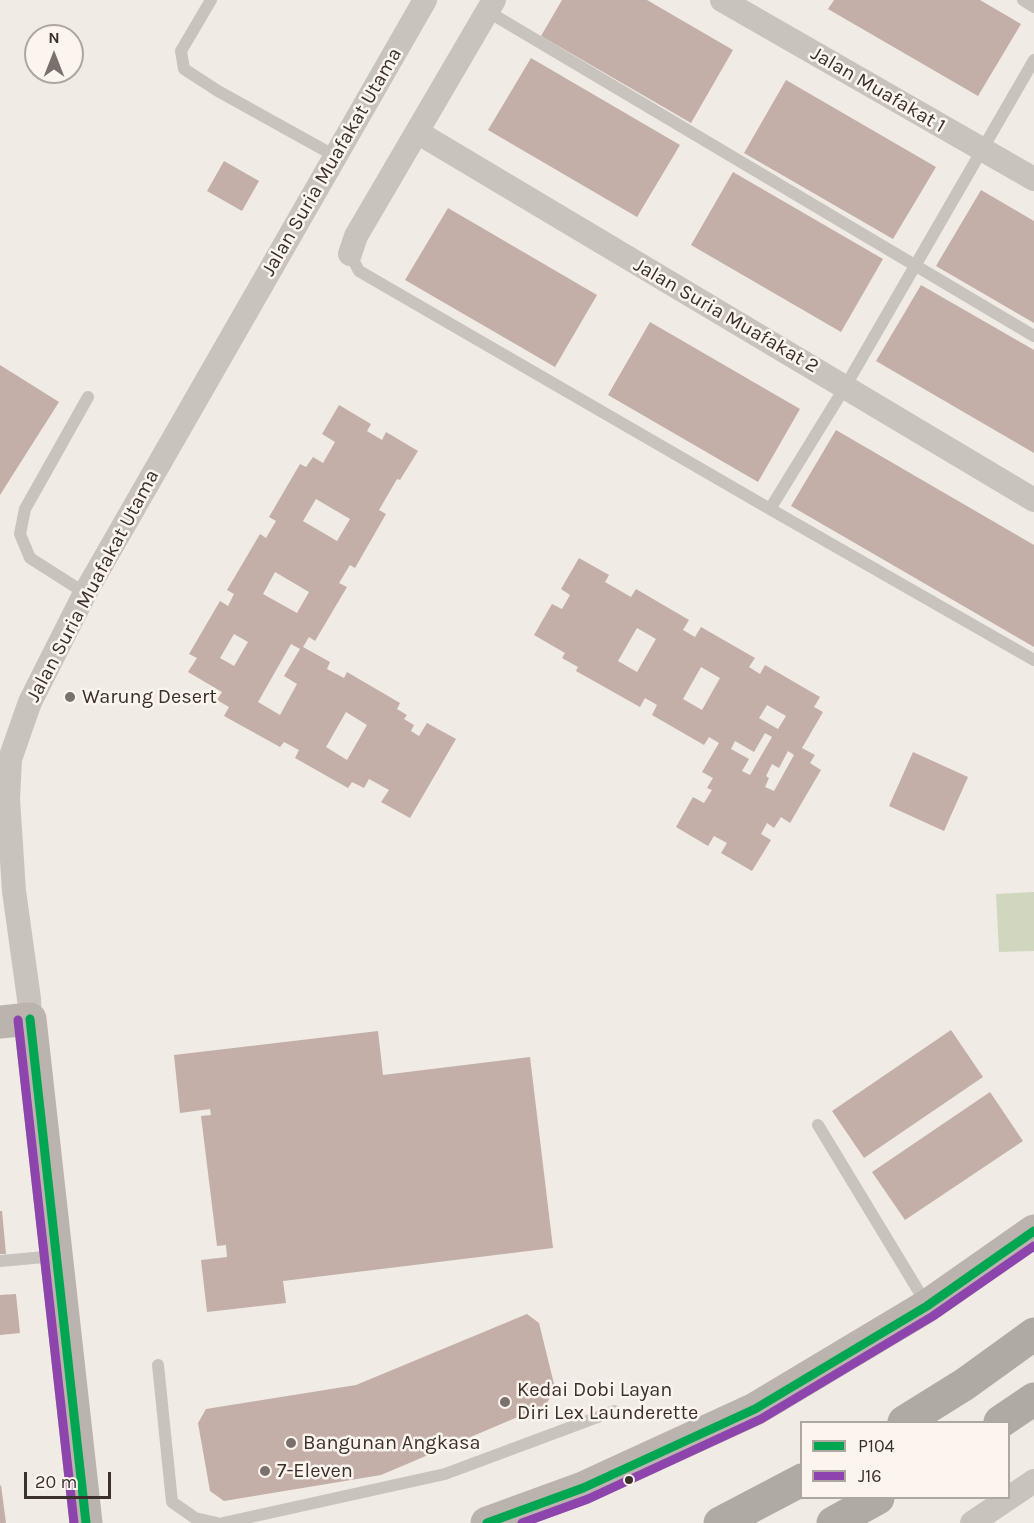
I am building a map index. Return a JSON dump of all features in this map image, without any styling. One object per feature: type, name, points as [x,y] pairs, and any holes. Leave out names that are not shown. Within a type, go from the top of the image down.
[{"type":"highway","points":[[906,1421],[965,1384],[1034,1334]]},
{"type":"highway","points":[[1001,1421],[1034,1399]]},
{"type":"highway","points":[[720,1523],[800,1481]]},
{"type":"highway","points":[[833,1523],[875,1499]]},
{"type":"street","name":"Jalan Suria Muafakat Utama","points":[[86,1523],[56,1256],[15,1021],[30,999],[14,891],[8,799],[10,759],[30,702],[85,593],[425,0]]},
{"type":"street","name":"Jalan Muafakat 1","points":[[722,0],[1034,179]]},
{"type":"street","points":[[350,254],[356,236],[491,5]]},
{"type":"street","name":"Jalan Suria Muafakat 2","points":[[417,132],[1034,501]]},
{"type":"street","points":[[487,1523],[583,1488],[755,1409],[927,1306],[1034,1231]]},
{"type":"street","points":[[1010,1497],[1034,1481]]},
{"type":"street","points":[[972,1523],[1007,1499]]},
{"type":"lane","points":[[211,0],[182,51],[184,69],[218,91],[335,156]]},
{"type":"lane","points":[[1023,0],[1034,7]]},
{"type":"lane","points":[[491,5],[915,267],[1034,336]]},
{"type":"lane","points":[[770,509],[845,387],[1034,60]]},
{"type":"lane","points":[[350,254],[359,271],[1034,660]]},
{"type":"lane","points":[[85,593],[30,558],[20,534],[25,509],[88,397]]},
{"type":"lane","points":[[818,1125],[927,1306]]},
{"type":"lane","points":[[0,1261],[56,1256]]},
{"type":"lane","points":[[158,1365],[172,1502],[195,1518],[217,1523]]},
{"type":"lane","points":[[223,1523],[445,1474],[614,1411]]},
{"type":"green space","points":[[1034,892],[1034,951],[999,952],[996,894]]},
{"type":"building","points":[[562,0],[647,0],[733,50],[691,123],[541,36]]},
{"type":"building","points":[[834,0],[980,0],[1021,24],[978,96],[828,9]]},
{"type":"building","points":[[531,58],[680,145],[637,217],[488,130]]},
{"type":"building","points":[[786,80],[936,167],[893,239],[744,153]]},
{"type":"building","points":[[224,161],[259,181],[242,211],[207,191]]},
{"type":"building","points":[[733,172],[883,259],[841,332],[691,245]]},
{"type":"building","points":[[981,190],[1034,221],[1034,323],[936,266]]},
{"type":"building","points":[[448,208],[597,295],[555,367],[405,280]]},
{"type":"building","points":[[921,285],[1034,350],[1034,453],[876,361]]},
{"type":"building","points":[[650,322],[800,409],[758,482],[608,395]]},
{"type":"building","points":[[0,365],[59,402],[0,495]]},
{"type":"building","points":[[339,405],[371,424],[367,431],[382,440],[386,432],[418,451],[400,480],[397,479],[379,510],[386,514],[355,568],[350,565],[339,583],[347,587],[315,641],[309,637],[303,647],[330,662],[327,669],[344,678],[347,672],[400,703],[397,709],[407,715],[404,719],[414,725],[411,731],[419,736],[427,723],[456,739],[410,818],[381,802],[389,790],[369,779],[364,788],[352,782],[348,788],[295,758],[299,750],[284,742],[280,747],[224,716],[229,707],[217,700],[222,692],[188,672],[197,658],[189,654],[220,601],[228,606],[234,594],[227,590],[260,534],[266,538],[276,521],[269,517],[300,464],[306,467],[313,457],[323,463],[335,442],[322,434]],"holes":[[[316,499],[350,519],[337,541],[303,521]],[[275,572],[309,592],[297,613],[263,594]],[[234,634],[248,642],[234,666],[220,658]],[[291,644],[300,649],[284,676],[297,684],[280,715],[258,702]],[[346,712],[367,725],[347,760],[326,747]]]},
{"type":"building","points":[[836,430],[1034,545],[1034,647],[791,506]]},
{"type":"building","points":[[579,558],[609,575],[605,582],[631,597],[636,589],[689,620],[683,630],[695,637],[701,627],[755,658],[749,667],[760,674],[765,665],[820,697],[814,707],[823,712],[802,748],[815,755],[810,763],[821,770],[790,823],[781,817],[774,828],[767,823],[761,834],[771,840],[752,871],[721,853],[727,843],[714,836],[708,846],[676,827],[693,797],[704,803],[712,790],[707,788],[713,778],[702,772],[719,743],[709,737],[704,745],[652,715],[657,705],[645,698],[640,707],[576,671],[578,667],[562,658],[565,653],[534,635],[552,604],[562,609],[570,595],[561,589]],"holes":[[[637,628],[656,639],[637,672],[618,661]],[[701,667],[720,678],[702,710],[683,699]],[[767,705],[786,716],[778,729],[759,718]],[[765,733],[772,737],[750,775],[742,771],[749,759],[731,749],[735,741],[754,752]],[[788,751],[794,755],[774,791],[765,787],[769,778],[766,776],[772,764],[779,768]]]},
{"type":"building","points":[[913,752],[968,777],[944,831],[889,806]]},
{"type":"building","points":[[951,1030],[983,1077],[864,1158],[832,1111]]},
{"type":"building","points":[[378,1031],[383,1075],[530,1057],[553,1248],[283,1281],[286,1303],[207,1312],[201,1260],[227,1257],[226,1245],[217,1246],[201,1116],[211,1115],[210,1109],[180,1113],[174,1055]]},
{"type":"building","points":[[990,1092],[1023,1141],[905,1220],[872,1172]]},
{"type":"building","points":[[0,1211],[2,1211],[6,1254],[0,1254]]},
{"type":"building","points":[[16,1294],[20,1333],[0,1335],[0,1295]]},
{"type":"building","points":[[527,1314],[539,1323],[555,1388],[546,1405],[381,1475],[224,1501],[210,1491],[198,1423],[206,1409],[356,1385]]},
{"type":"building","points":[[1,1485],[6,1523],[0,1523]]},
{"type":"transit line","name":"P104","points":[[30,1019],[86,1523]]},
{"type":"transit line","name":"J16","points":[[18,1020],[74,1523]]},
{"type":"transit line","name":"P104","points":[[487,1523],[583,1488],[755,1409],[927,1306],[1034,1231]]},
{"type":"transit line","name":"J16","points":[[522,1523],[588,1499],[761,1419],[933,1316],[1034,1246]]},
{"type":"place","name":"Warung Desert","points":[[70,697]]},
{"type":"place","name":"Kedai Dobi Layan Diri Lex Launderette","points":[[505,1402]]},
{"type":"place","name":"Bangunan Angkasa","points":[[291,1443]]},
{"type":"place","name":"7-Eleven","points":[[265,1471]]}]
